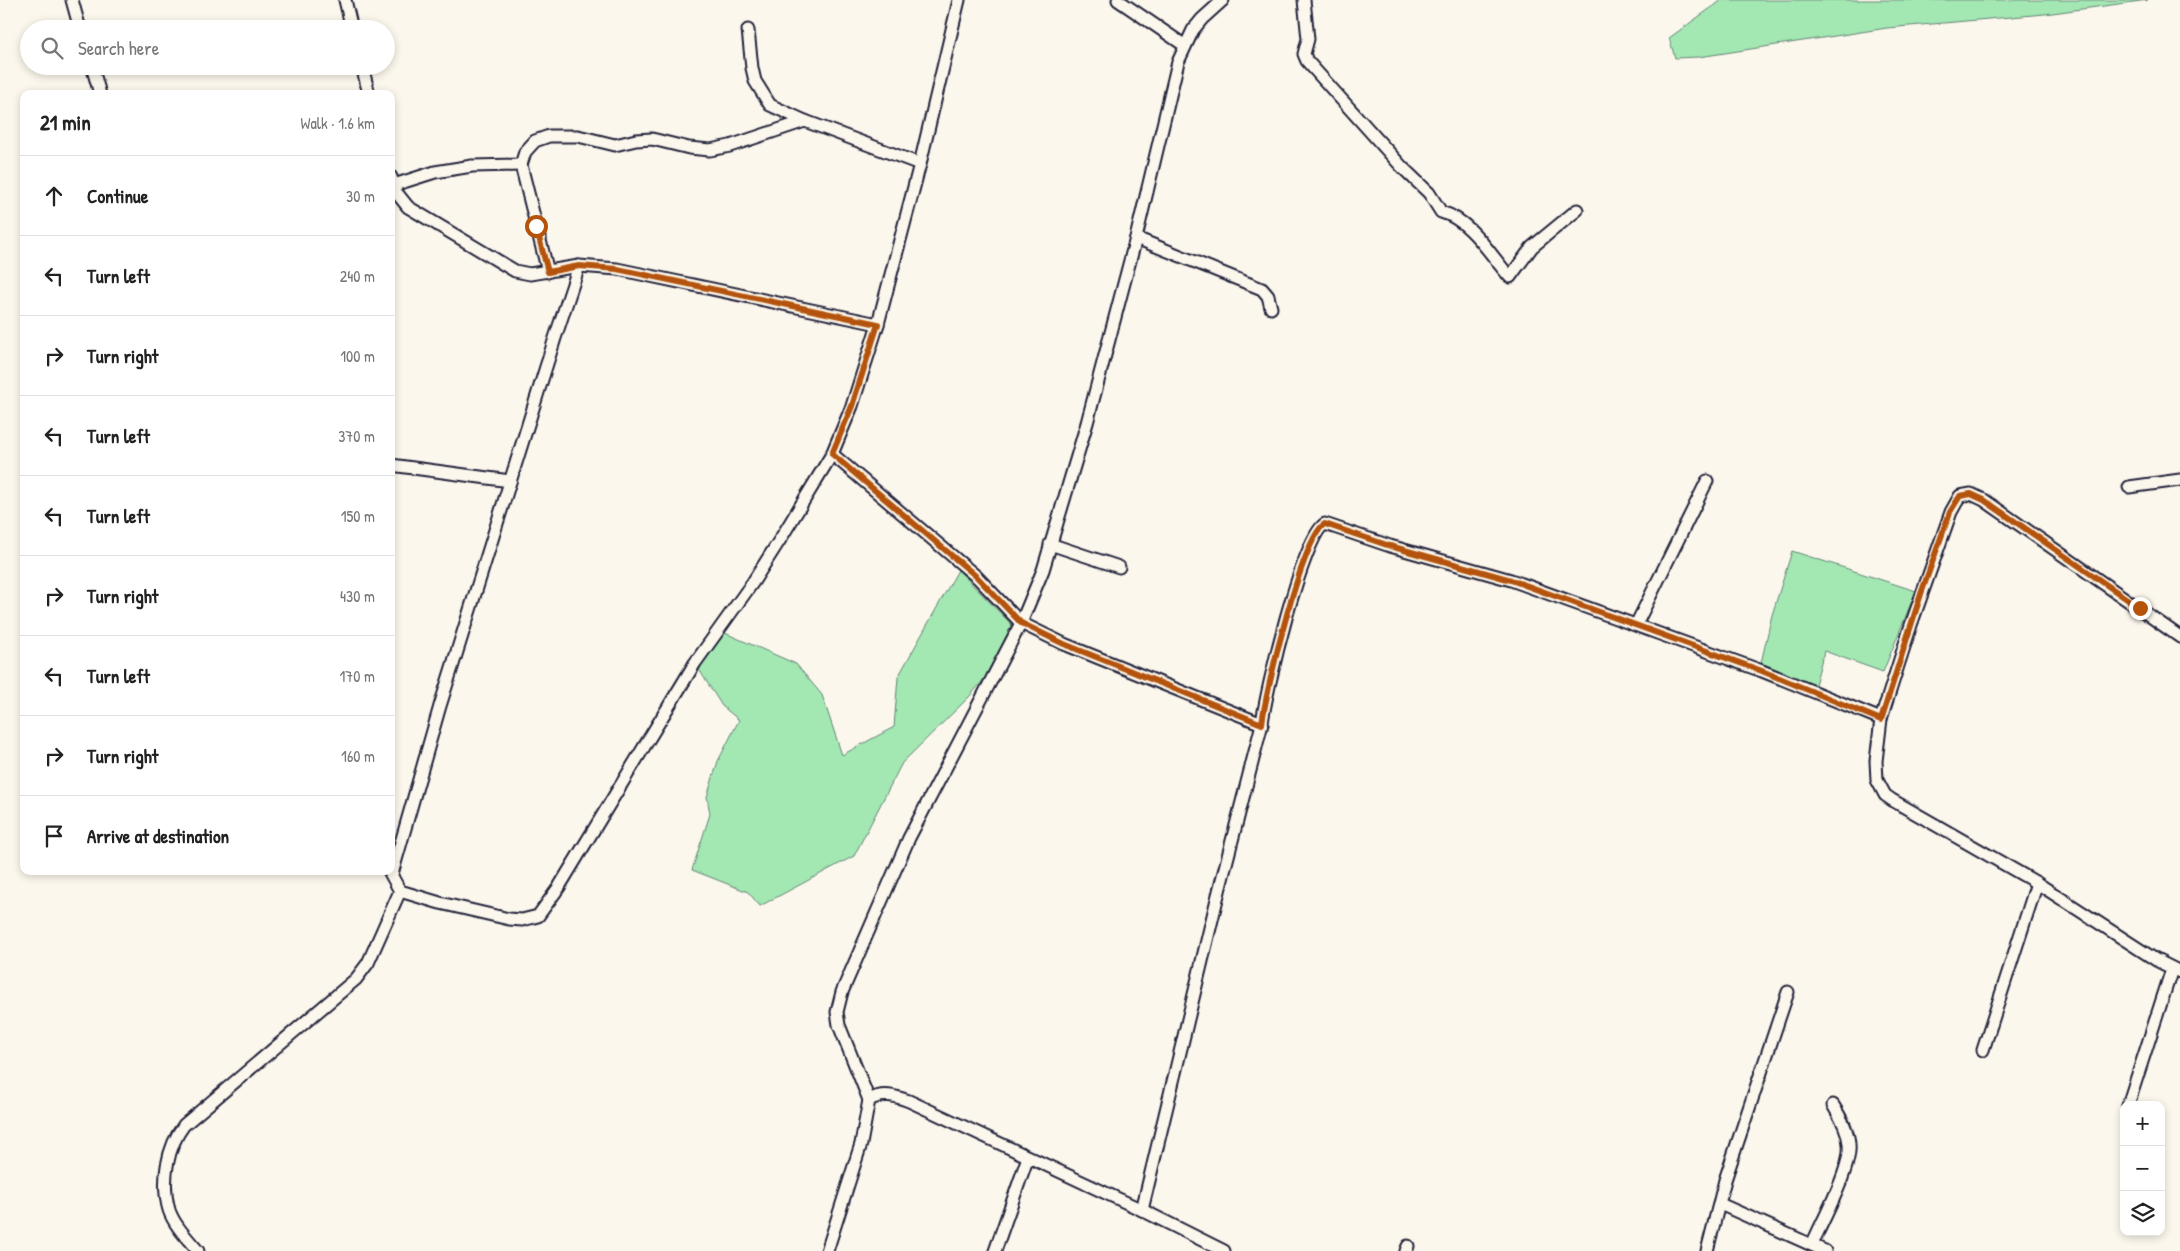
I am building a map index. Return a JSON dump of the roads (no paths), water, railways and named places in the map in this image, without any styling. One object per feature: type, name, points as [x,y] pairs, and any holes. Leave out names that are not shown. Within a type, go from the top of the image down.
[{"type":"street","points":[[72,0],[78,20]]},
{"type":"street","points":[[345,0],[350,20]]},
{"type":"street","points":[[392,875],[400,891],[440,903],[509,919],[522,920],[538,916],[559,887],[675,696],[753,582],[832,454],[852,406],[878,324],[920,164],[959,0]]},
{"type":"street","points":[[1118,0],[1184,45]]},
{"type":"street","points":[[827,1251],[861,1144],[869,1100],[839,1025],[838,1012],[842,992],[909,838],[1021,623],[1043,570],[1087,423],[1136,238],[1178,62],[1184,45],[1202,19],[1223,0]]},
{"type":"street","points":[[1304,0],[1308,39],[1304,54],[1307,61],[1402,168],[1429,193],[1441,212],[1451,214],[1472,231],[1510,277],[1532,247],[1578,210]]},
{"type":"street","points":[[748,30],[752,68],[758,88],[770,105],[805,121],[920,164]]},
{"type":"street","points":[[95,75],[99,90]]},
{"type":"street","points":[[364,75],[368,90]]},
{"type":"street","points":[[548,272],[521,165],[525,152],[536,141],[549,136],[578,136],[614,145],[636,140],[652,139],[689,148],[710,150],[730,146],[805,121]]},
{"type":"street","points":[[395,186],[435,172],[472,166],[521,165]]},
{"type":"street","points":[[395,190],[408,207],[422,217],[515,271],[530,274],[579,266],[617,269],[878,324]]},
{"type":"street","points":[[1136,238],[1262,289],[1268,296],[1271,308]]},
{"type":"street","points":[[395,859],[440,706],[579,266]]},
{"type":"street","points":[[832,454],[977,577],[1021,623],[1072,647],[1262,724]]},
{"type":"street","points":[[395,465],[510,481]]},
{"type":"street","points":[[2129,487],[2180,480]]},
{"type":"street","points":[[1636,626],[1707,481]]},
{"type":"street","points":[[2129,1101],[2176,971],[2037,882],[1911,813],[1885,795],[1877,780],[1876,771],[1881,720],[1950,512],[1960,496],[1971,494],[1984,500],[2180,637]]},
{"type":"street","points":[[1142,1210],[1217,899],[1262,724],[1277,651],[1299,575],[1317,530],[1325,524],[1390,546],[1511,580],[1762,671],[1881,720]]},
{"type":"street","points":[[1050,544],[1119,567]]},
{"type":"street","points":[[1983,1050],[2037,882]]},
{"type":"street","points":[[198,1251],[178,1226],[170,1210],[166,1184],[170,1151],[174,1138],[184,1125],[356,979],[368,963],[400,891]]},
{"type":"street","points":[[1707,1251],[1725,1180],[1788,992]]},
{"type":"street","points":[[869,1100],[878,1095],[896,1096],[1142,1210],[1224,1251]]},
{"type":"street","points":[[1812,1245],[1841,1179],[1850,1145],[1842,1119],[1833,1105]]},
{"type":"street","points":[[995,1251],[1028,1157]]},
{"type":"street","points":[[1720,1204],[1825,1251]]}]
